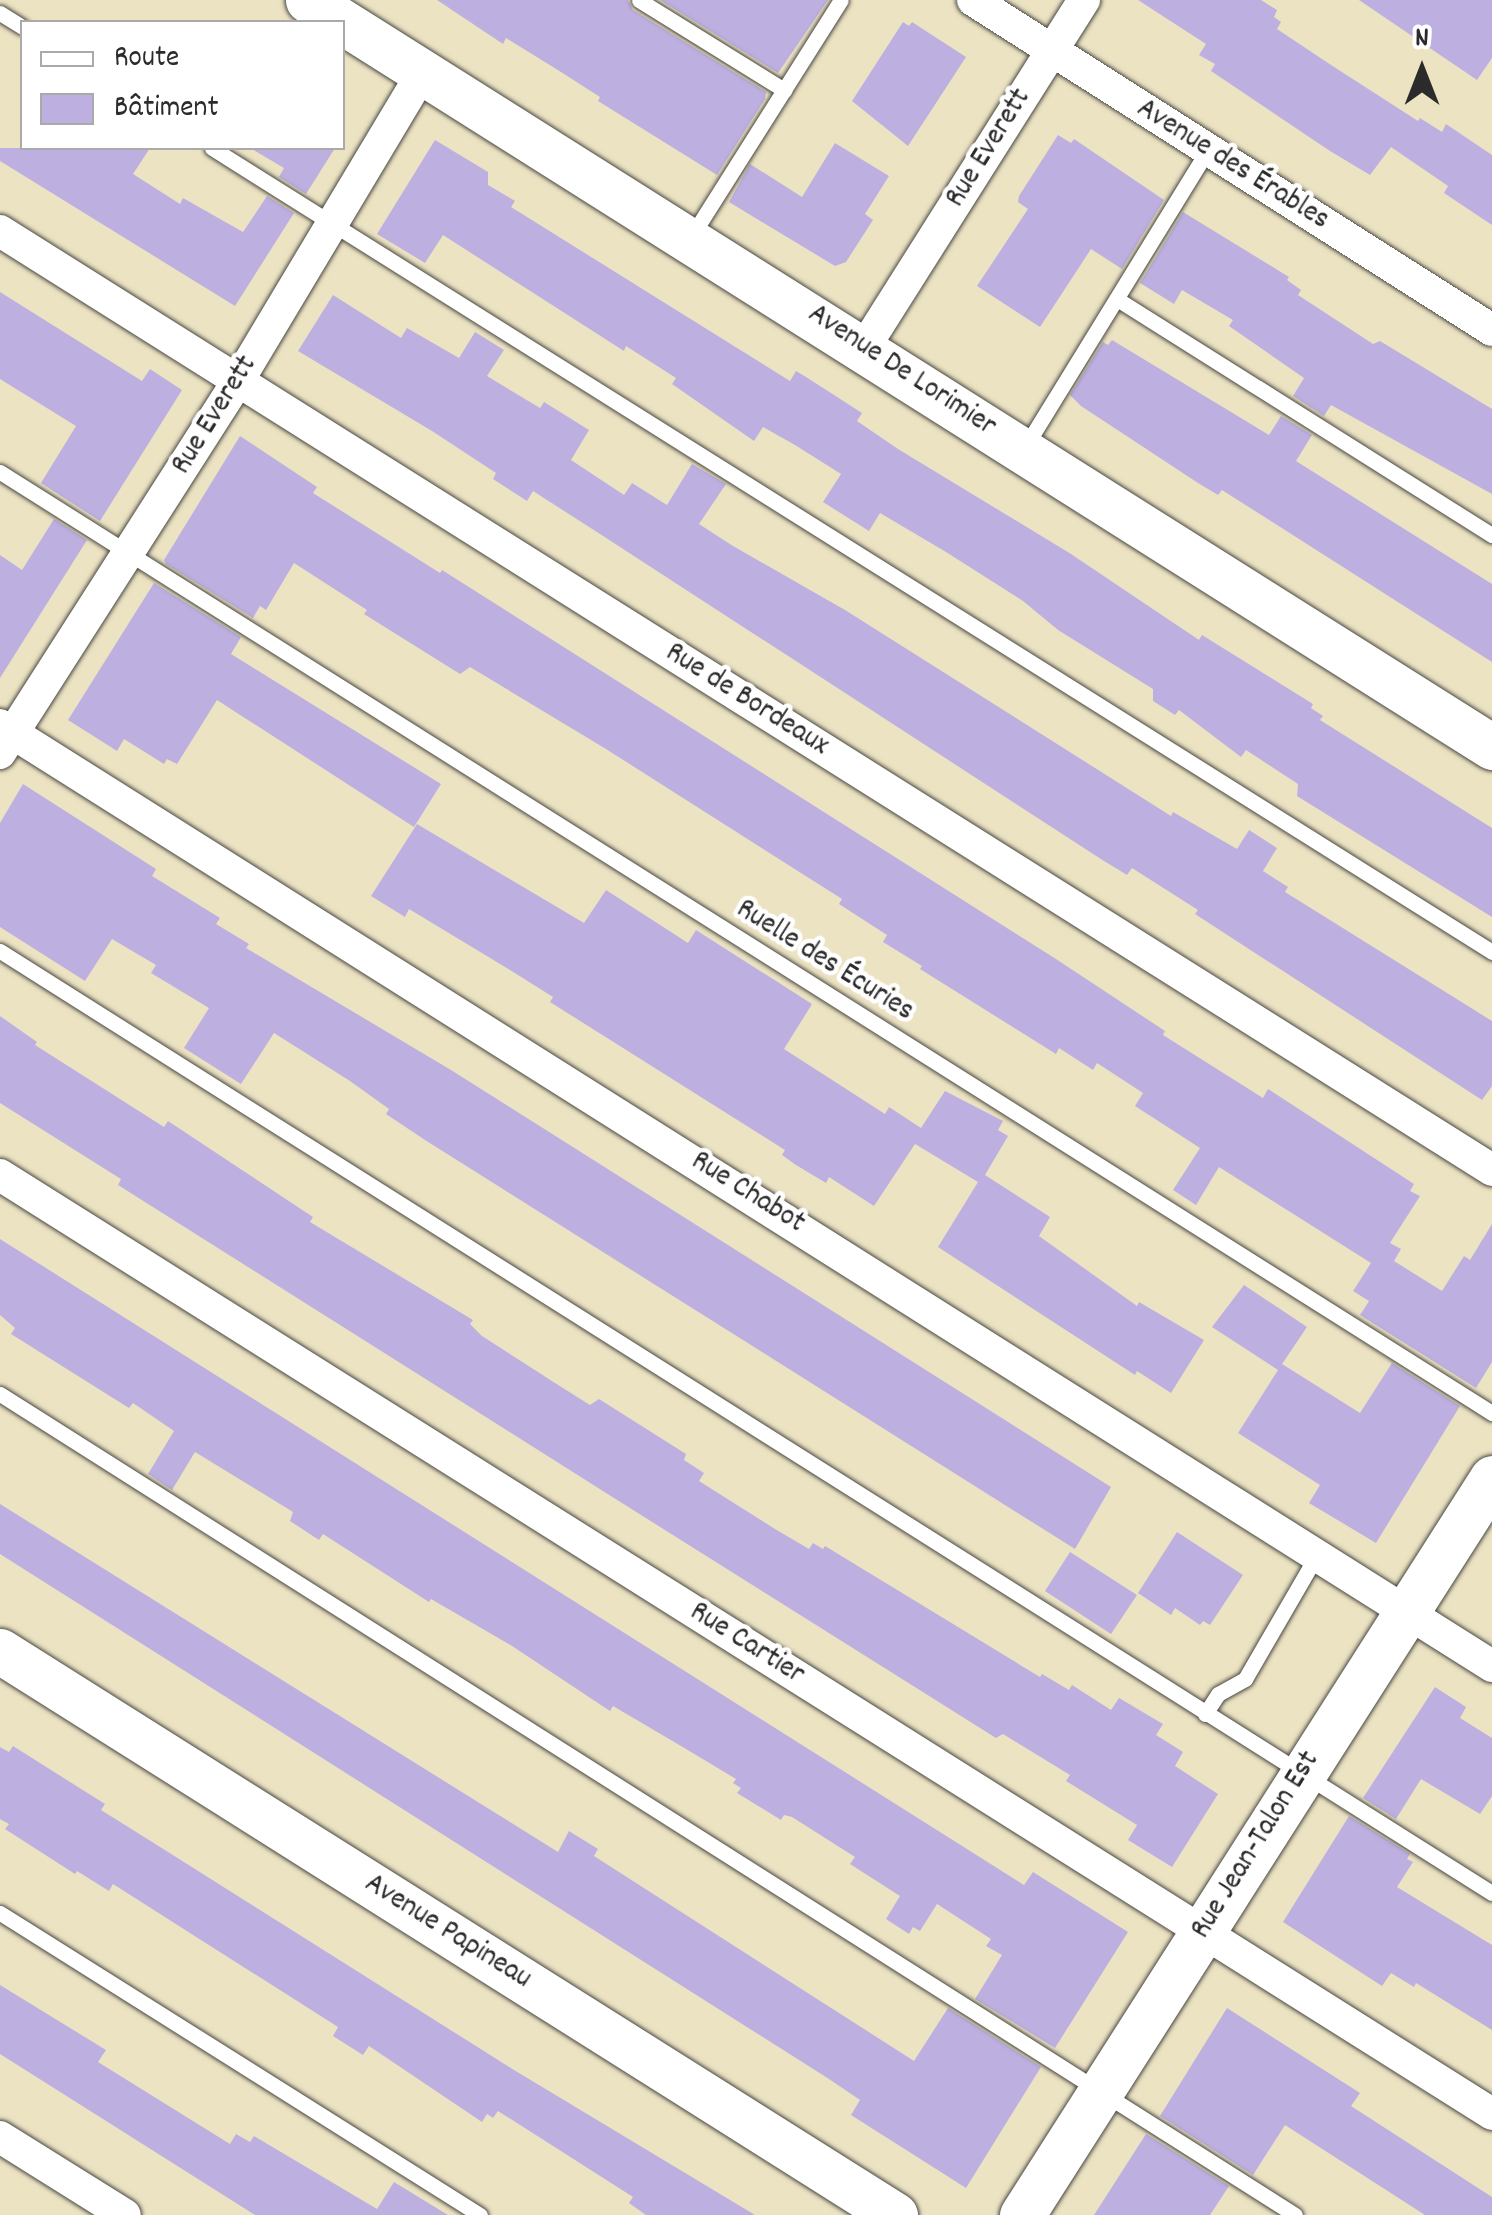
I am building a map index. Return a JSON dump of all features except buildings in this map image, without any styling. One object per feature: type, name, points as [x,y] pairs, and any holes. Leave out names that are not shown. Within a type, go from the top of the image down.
[{"type":"main road","name":"Avenue De Lorimier","points":[[308,0],[340,20]]},
{"type":"main road","name":"Avenue De Lorimier","points":[[345,23],[1492,747]]},
{"type":"main road","name":"Rue Jean-Talon Est","points":[[1022,2215],[1492,1478]]},
{"type":"main road","name":"Avenue Papineau","points":[[0,1651],[894,2215]]},
{"type":"street","name":"Avenue des Érables","points":[[973,0],[1492,330]]},
{"type":"street","name":"Rue Everett","points":[[864,348],[1084,0]]},
{"type":"street","name":"Rue Everett","points":[[4,737],[128,554],[238,381],[423,72]]},
{"type":"street","name":"Rue de Bordeaux","points":[[0,231],[1492,1170]]},
{"type":"street","name":"Rue Chabot","points":[[4,737],[1492,1666]]},
{"type":"street","name":"Rue Cartier","points":[[0,1176],[1492,2114]]},
{"type":"street","points":[[0,2136],[125,2215]]},
{"type":"lane","points":[[640,0],[784,90]]},
{"type":"lane","points":[[690,238],[842,0]]},
{"type":"lane","points":[[215,150],[1492,952]]},
{"type":"lane","points":[[1023,450],[1208,150]]},
{"type":"lane","points":[[1117,299],[1492,535]]},
{"type":"lane","name":"Ruelle des Écuries","points":[[0,472],[1492,1413]]},
{"type":"lane","points":[[0,951],[1492,1893]]},
{"type":"lane","points":[[0,1394],[1294,2215]]},
{"type":"lane","points":[[1206,1714],[1218,1694],[1246,1679],[1318,1555]]},
{"type":"lane","points":[[0,1912],[480,2215]]}]
